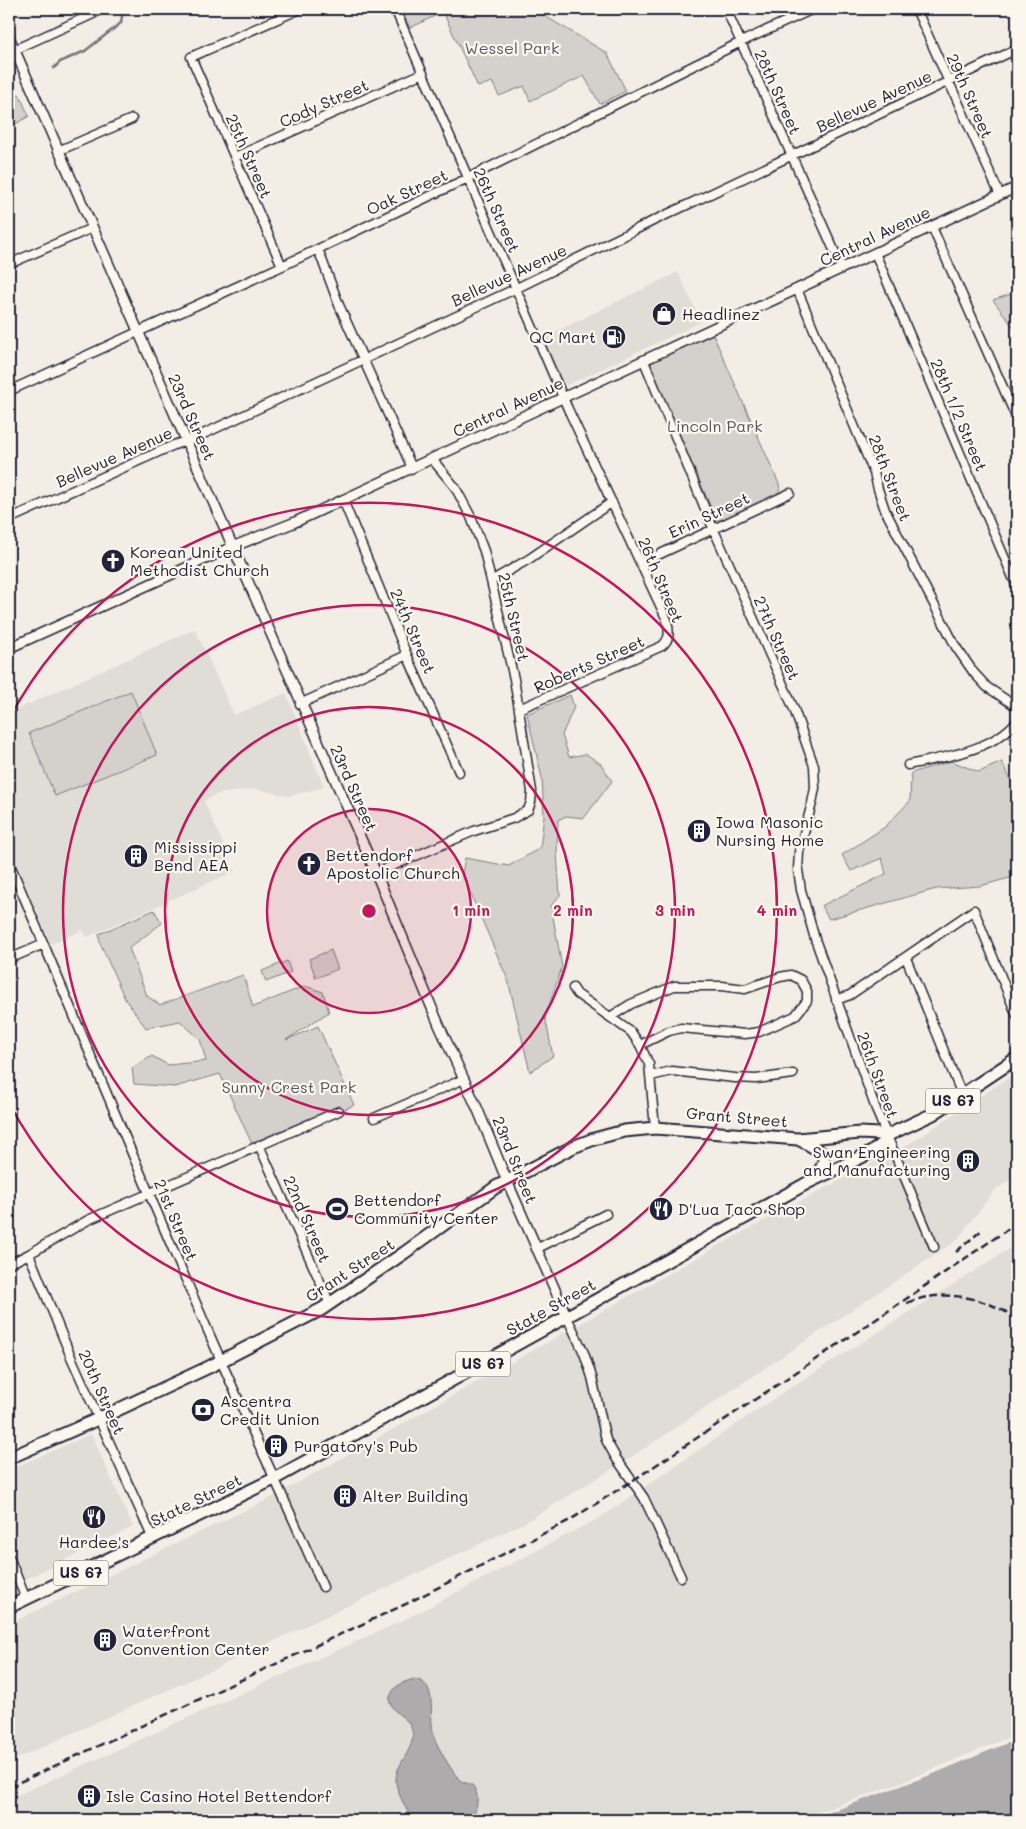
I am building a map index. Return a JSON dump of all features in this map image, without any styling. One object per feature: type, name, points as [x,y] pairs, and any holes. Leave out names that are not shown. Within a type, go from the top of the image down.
[{"type":"main road","name":"State Street","points":[[9,1607],[274,1480],[809,1182],[872,1152],[881,1145],[886,1136],[933,1114],[1017,1058]]},
{"type":"main road","name":"Grant Street","points":[[9,1458],[98,1419],[221,1361],[330,1304],[507,1181],[594,1139],[624,1131],[655,1128],[798,1139],[860,1133],[886,1136]]},
{"type":"main road","points":[[798,1139],[820,1150],[825,1160],[822,1168],[809,1182]]},
{"type":"street","points":[[14,50],[93,14],[100,9]]},
{"type":"street","name":"25th Street","points":[[282,266],[191,57],[300,9]]},
{"type":"street","name":"26th Street","points":[[395,9],[563,398],[667,620],[668,641]]},
{"type":"street","name":"28th Street","points":[[726,9],[842,268]]},
{"type":"street","name":"Oak Street","points":[[9,391],[138,333],[468,178],[741,42],[813,9]]},
{"type":"street","name":"29th Street","points":[[916,9],[1000,195]]},
{"type":"street","name":"23rd Street","points":[[9,37],[300,704],[376,873],[439,1025],[536,1249],[584,1353],[592,1377],[606,1440],[644,1498],[681,1577]]},
{"type":"street","name":"Bellevue Avenue","points":[[9,520],[196,437],[517,288],[791,155],[1017,50]]},
{"type":"street","name":"Cody Street","points":[[235,157],[423,73]]},
{"type":"street","points":[[58,151],[132,119]]},
{"type":"street","name":"Central Avenue","points":[[9,648],[232,548],[293,523],[1017,187]]},
{"type":"street","points":[[932,227],[1017,419]]},
{"type":"street","points":[[9,264],[92,228]]},
{"type":"street","points":[[318,249],[339,305],[412,468]]},
{"type":"street","name":"28th 1/2 Street","points":[[875,253],[1017,587]]},
{"type":"street","name":"28th Street","points":[[798,289],[874,473],[886,510],[956,647],[974,673],[987,687],[1017,707]]},
{"type":"street","name":"27th Street","points":[[644,360],[713,528],[794,709],[814,766],[815,788],[799,852],[798,870],[800,890],[815,939]]},
{"type":"street","name":"25th Street","points":[[376,873],[474,831],[514,818],[528,810],[531,802],[532,794],[514,679],[484,551],[471,517],[455,487],[432,458]]},
{"type":"street","name":"Erin Street","points":[[641,563],[790,493]]},
{"type":"street","name":"24th Street","points":[[343,500],[407,655],[459,772]]},
{"type":"street","points":[[491,581],[529,559],[612,502]]},
{"type":"street","name":"Roberts Street","points":[[519,710],[662,646],[668,641]]},
{"type":"street","points":[[300,704],[407,655]]},
{"type":"street","points":[[908,765],[969,750],[991,741],[1017,722]]},
{"type":"street","name":"21st Street","points":[[9,862],[221,1361],[323,1587]]},
{"type":"street","points":[[836,1000],[850,994],[906,958],[974,910],[1017,1016]]},
{"type":"street","name":"26th Street","points":[[815,939],[886,1136],[934,1247]]},
{"type":"street","points":[[9,959],[44,944]]},
{"type":"street","points":[[906,958],[962,1095]]},
{"type":"street","points":[[610,1017],[631,1004],[674,986],[722,986],[745,989],[780,976],[791,975],[801,980],[807,992],[807,1001],[794,1016],[759,1032],[744,1034],[681,1028],[640,1045]]},
{"type":"street","points":[[573,988],[577,994],[631,1032],[640,1045],[649,1064],[655,1128]]},
{"type":"street","points":[[651,1076],[672,1071],[756,1079],[793,1074]]},
{"type":"street","points":[[374,1118],[464,1079]]},
{"type":"street","points":[[9,1264],[88,1220],[339,1111]]},
{"type":"street","name":"22nd Street","points":[[259,1145],[330,1304]]},
{"type":"street","points":[[536,1249],[606,1214]]},
{"type":"street","name":"20th Street","points":[[29,1254],[98,1419],[153,1539]]},
{"type":"street","points":[[9,1557],[26,1599]]},
{"type":"shaded area","points":[[678,272],[701,322],[563,387],[543,338]]},
{"type":"shaded area","points":[[195,629],[234,715],[286,693],[324,787],[288,796],[257,789],[217,794],[204,801],[235,871],[87,937],[83,930],[51,944],[9,847],[9,713]]},
{"type":"shaded area","points":[[1017,1072],[1017,1175],[994,1191],[957,1240],[630,1458],[524,1523],[227,1663],[9,1762],[9,1624],[271,1498],[734,1237],[912,1142]]},
{"type":"shaded area","points":[[1017,1244],[1017,1736],[974,1755],[802,1820],[9,1820],[9,1799],[404,1620],[601,1517],[782,1393]]},
{"type":"shaded area","points":[[91,1434],[133,1527],[9,1587],[9,1470]]},
{"type":"shaded area","points":[[414,1679],[421,1681],[429,1690],[436,1742],[458,1778],[462,1782],[472,1785],[475,1789],[477,1802],[475,1812],[470,1820],[409,1820],[409,1815],[399,1795],[396,1775],[409,1750],[413,1737],[410,1725],[394,1709],[389,1700],[393,1691],[398,1686]]},
{"type":"shaded area","points":[[1017,1736],[1017,1820],[802,1820],[891,1789]]},
{"type":"green space","name":"Wessel Park","points":[[401,9],[533,9],[607,53],[626,91],[600,104],[584,76],[530,101],[524,86],[499,96],[492,82],[478,87],[443,12],[410,28]]},
{"type":"green space","points":[[19,94],[29,116],[9,128],[9,99]]},
{"type":"green space","points":[[1017,292],[1017,332],[993,300]]},
{"type":"green space","name":"Lincoln Park","points":[[712,332],[780,489],[777,495],[722,521],[716,519],[650,368],[652,360]]},
{"type":"green space","points":[[131,691],[157,755],[55,796],[29,733]]},
{"type":"green space","points":[[570,695],[574,707],[562,735],[569,757],[586,754],[601,764],[612,781],[584,818],[566,816],[558,820],[557,853],[560,895],[551,906],[562,967],[545,1017],[553,1056],[530,1072],[508,980],[462,874],[465,858],[509,866],[540,848],[544,816],[542,778],[527,714]]},
{"type":"green space","points":[[951,761],[979,772],[1002,762],[1017,793],[1017,876],[980,886],[936,889],[829,919],[821,906],[886,874],[882,858],[851,871],[842,855],[885,827],[910,801],[911,773]]},
{"type":"green space","name":"Sunny Crest Park","points":[[154,910],[162,923],[129,948],[147,996],[160,1005],[243,975],[253,1007],[305,986],[323,992],[329,1012],[286,1040],[318,1026],[354,1105],[266,1145],[263,1139],[252,1144],[220,1074],[175,1087],[134,1084],[132,1068],[152,1056],[168,1065],[206,1061],[200,1039],[180,1021],[146,1028],[125,999],[100,943],[99,934]]},
{"type":"green space","points":[[331,950],[338,969],[316,978],[309,959]]},
{"type":"green space","points":[[287,961],[291,972],[266,982],[262,971]]},
{"type":"pier","points":[[1017,1734],[1017,1739],[933,1774],[809,1820],[799,1820],[890,1787]]},
{"type":"waterway","points":[[54,68],[60,62],[85,51],[121,23],[123,9]]},
{"type":"waterway","points":[[9,113],[15,111]]},
{"type":"railway","points":[[9,1787],[406,1604],[570,1520],[878,1318],[1017,1223]]},
{"type":"railway","points":[[956,1252],[983,1229]]},
{"type":"railway","points":[[907,1303],[935,1296],[964,1297],[992,1305],[1017,1319]]},
{"type":"place","name":"Headlinez","points":[[664,314]]},
{"type":"place","name":"QC Mart","points":[[614,337]]},
{"type":"place","name":"Korean United Methodist Church","points":[[113,561]]},
{"type":"place","name":"Iowa Masonic Nursing Home","points":[[699,831]]},
{"type":"place","name":"Mississippi Bend AEA","points":[[136,856]]},
{"type":"place","name":"Bettendorf Apostolic Church","points":[[309,864]]},
{"type":"place","name":"Swan Engineering and Manufacturing","points":[[968,1161]]},
{"type":"place","name":"Bettendorf Community Center","points":[[337,1209]]},
{"type":"place","name":"D'Lua Taco Shop","points":[[661,1209]]},
{"type":"place","name":"Ascentra Credit Union","points":[[203,1410]]},
{"type":"place","name":"Purgatory's Pub","points":[[276,1446]]},
{"type":"place","name":"Alter Building","points":[[345,1496]]},
{"type":"place","name":"Hardee's","points":[[94,1517]]},
{"type":"place","name":"Waterfront Convention Center","points":[[105,1640]]},
{"type":"place","name":"Isle Casino Hotel Bettendorf","points":[[89,1796]]}]
